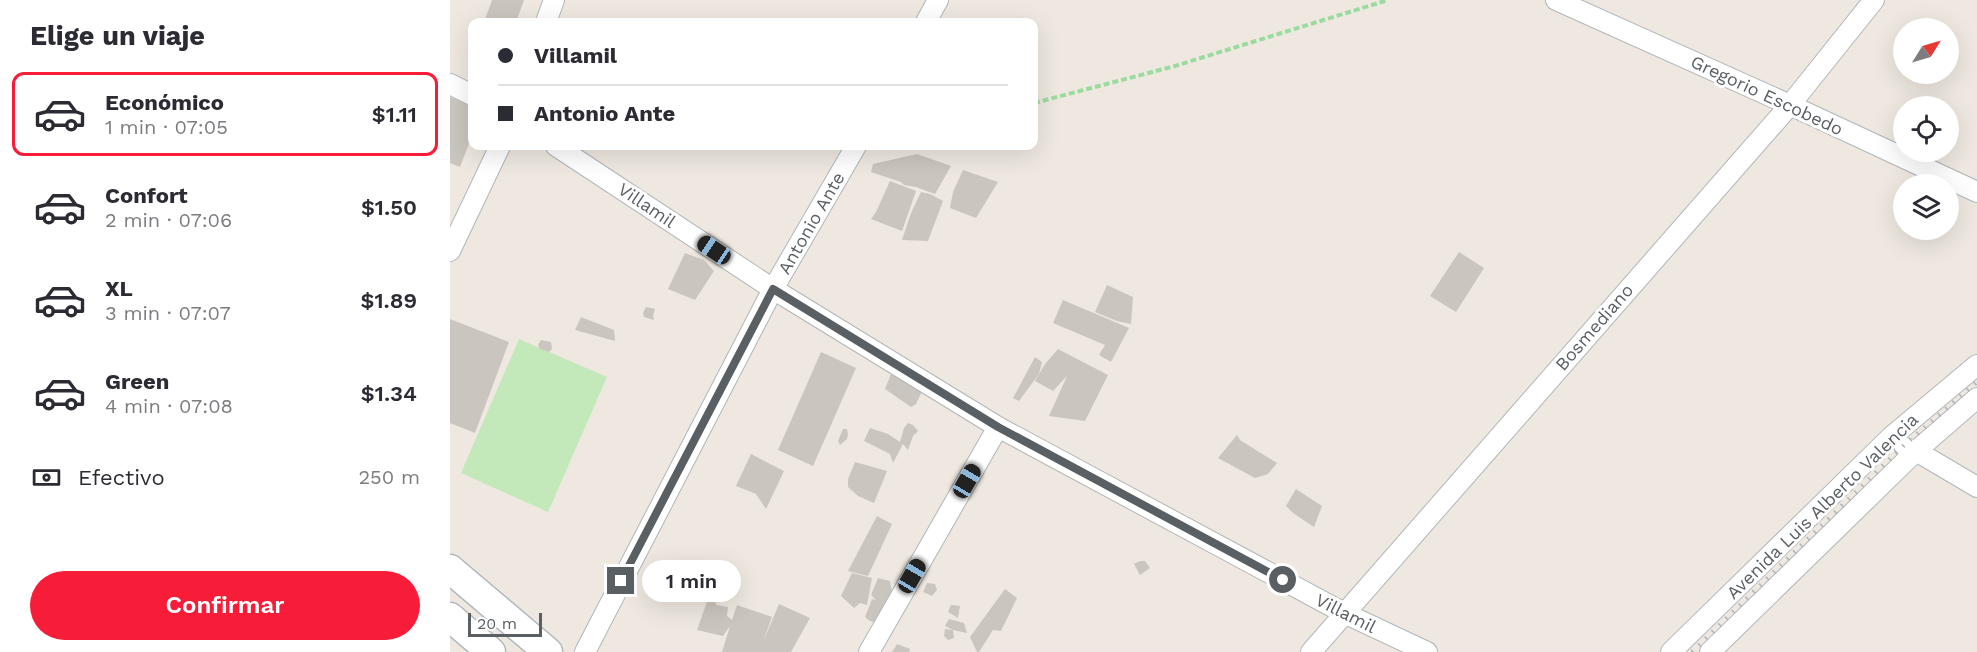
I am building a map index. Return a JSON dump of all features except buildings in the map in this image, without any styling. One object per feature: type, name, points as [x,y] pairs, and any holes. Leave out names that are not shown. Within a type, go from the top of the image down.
[{"type":"street","points":[[547,18],[554,0]]},
{"type":"street","points":[[928,18],[938,0]]},
{"type":"street","name":"Gregorio Escobedo","points":[[1556,0],[1977,192]]},
{"type":"street","name":"Bosmediano","points":[[1311,652],[1790,105],[1874,0]]},
{"type":"street","points":[[450,84],[468,93]]},
{"type":"street","points":[[450,251],[498,150]]},
{"type":"street","name":"Villamil","points":[[562,150],[773,289],[998,427],[1344,613],[1427,652]]},
{"type":"street","name":"Antonio Ante","points":[[585,652],[773,289],[854,150]]},
{"type":"street","name":"Avenida Luis Alberto Valencia","points":[[1671,652],[1891,437],[1977,365]]},
{"type":"street","name":"Avenida Luis Alberto Valencia","points":[[1710,652],[1916,451],[1977,398]]},
{"type":"street","points":[[869,652],[998,427]]},
{"type":"street","points":[[1891,437],[1902,447],[1916,451],[1977,487]]},
{"type":"street","points":[[450,569],[548,652]]},
{"type":"street","points":[[450,617],[491,652]]},
{"type":"path","points":[[1038,102],[1175,66],[1388,0]]},
{"type":"green space","points":[[519,339],[607,377],[548,512],[461,473]]},
{"type":"railway","points":[[1692,652],[1902,447],[1977,382]]},
{"type":"route","points":[[621,581],[773,289],[998,427],[1283,580]]}]
